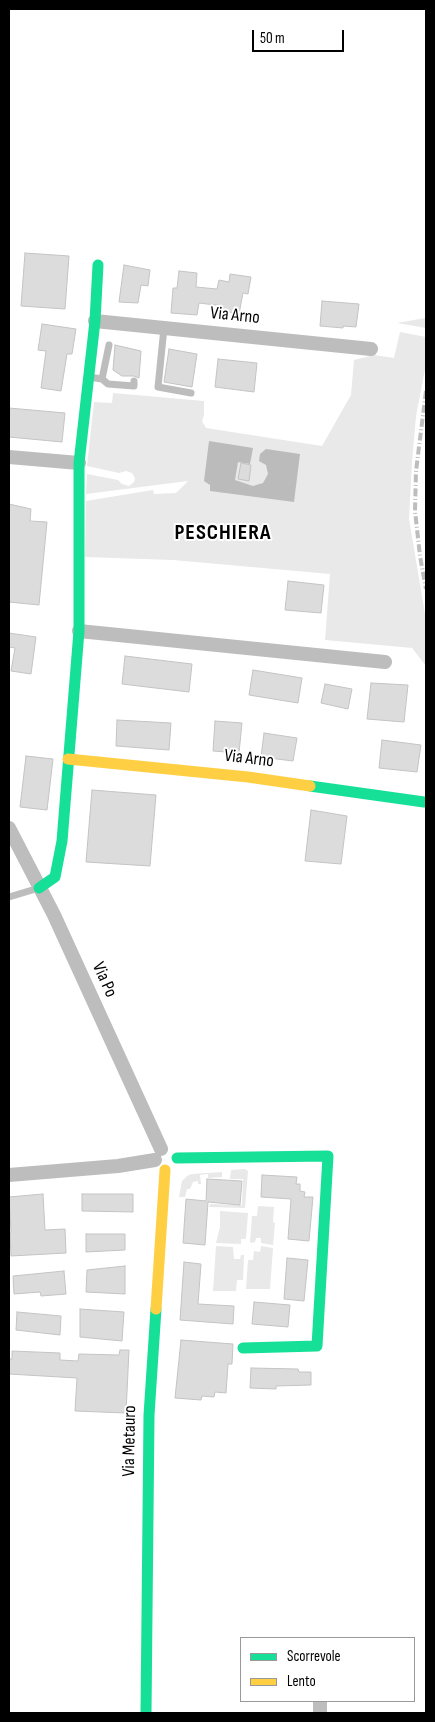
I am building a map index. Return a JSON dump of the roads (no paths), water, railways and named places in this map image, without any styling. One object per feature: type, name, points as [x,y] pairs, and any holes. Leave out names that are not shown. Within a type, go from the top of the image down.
[{"type":"street","points":[[39,888],[55,877],[62,841],[79,632],[79,463],[95,321],[98,266]]},
{"type":"street","name":"Via Arno","points":[[95,321],[371,349]]},
{"type":"street","points":[[9,458],[79,463]]},
{"type":"street","points":[[79,632],[385,662]]},
{"type":"street","name":"Via Arno","points":[[68,759],[248,777],[424,802]]},
{"type":"street","name":"Via Po","points":[[9,828],[54,915],[160,1159]]},
{"type":"street","points":[[9,1175],[118,1166],[160,1159],[174,1165],[177,1158],[328,1156],[317,1346],[243,1348]]},
{"type":"street","name":"Via Metauro","points":[[146,1713],[149,1416],[160,1159]]},
{"type":"lane","points":[[164,328],[158,387],[191,393]]},
{"type":"lane","points":[[102,379],[109,345]]},
{"type":"lane","points":[[89,377],[102,379],[108,384],[134,386],[134,381]]},
{"type":"lane","points":[[9,897],[39,888]]},
{"type":"railway","points":[[426,391],[416,471],[415,511],[426,589]]},
{"type":"district","name":"PESCHIERA","points":[[223,533]]}]
